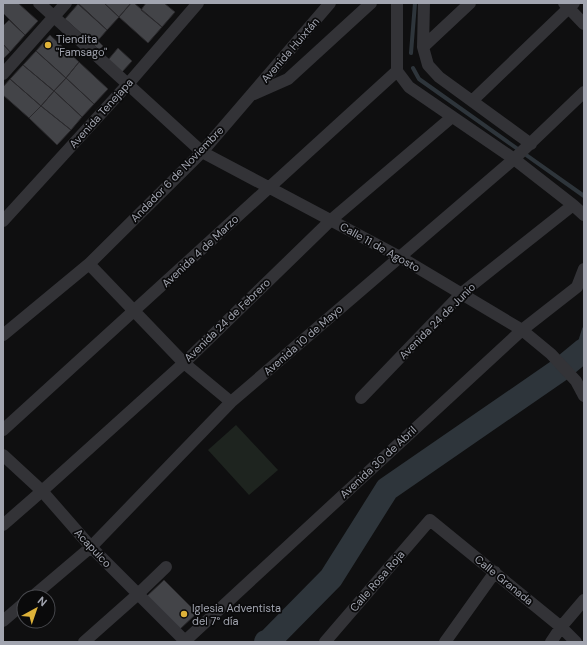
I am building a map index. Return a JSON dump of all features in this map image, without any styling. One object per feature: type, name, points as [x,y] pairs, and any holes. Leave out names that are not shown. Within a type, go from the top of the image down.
[{"type":"street","name":"Calle 11 de Agosto","points":[[39,3],[202,152],[400,257],[522,330],[551,354],[576,381],[584,396]]},
{"type":"street","points":[[3,74],[66,3]]},
{"type":"street","name":"Avenida Tenejapa","points":[[3,221],[128,84],[198,3]]},
{"type":"street","name":"Avenida Huixtán","points":[[249,96],[330,3]]},
{"type":"street","name":"Andador 6 de Noviembre","points":[[3,335],[89,264],[202,152],[249,96],[288,79],[371,3]]},
{"type":"street","points":[[397,3],[397,71],[409,87],[452,117],[516,157],[584,215]]},
{"type":"street","points":[[424,3],[423,47],[428,65],[440,78],[529,145]]},
{"type":"street","points":[[423,47],[470,3]]},
{"type":"street","points":[[472,101],[569,5],[584,24]]},
{"type":"street","name":"Avenida 4 de Marzo","points":[[3,430],[397,71]]},
{"type":"street","name":"Avenida 10 de Mayo","points":[[41,589],[91,547],[231,402],[516,157],[584,92]]},
{"type":"street","name":"Avenida 24 de Febrero","points":[[3,525],[184,362],[331,220],[452,117]]},
{"type":"street","name":"Avenida 24 de Junio","points":[[361,398],[462,293],[573,205]]},
{"type":"street","points":[[89,264],[184,362],[231,402]]},
{"type":"street","name":"Avenida 30 de Abril","points":[[184,642],[522,330],[577,287],[584,269]]},
{"type":"street","name":"Acapulco","points":[[3,455],[42,491],[91,547],[184,642]]},
{"type":"street","name":"Calle Granada","points":[[430,520],[561,627],[576,642]]},
{"type":"street","name":"Calle Rosa Roja","points":[[325,642],[430,520]]},
{"type":"street","points":[[84,642],[166,567]]},
{"type":"street","points":[[445,642],[495,572]]},
{"type":"street","points":[[551,642],[561,627],[584,600]]},
{"type":"street","points":[[3,621],[16,610]]},
{"type":"shaded area","points":[[236,425],[278,470],[249,495],[208,450]]},
{"type":"building","points":[[3,3],[18,3],[38,21],[25,35],[3,13]]},
{"type":"building","points":[[78,3],[104,3],[119,17],[107,30]]},
{"type":"building","points":[[104,3],[131,3],[119,17]]},
{"type":"building","points":[[131,3],[134,3],[162,27],[148,43],[119,17]]},
{"type":"building","points":[[146,3],[164,3],[175,12],[162,27],[141,10]]},
{"type":"building","points":[[78,4],[107,30],[94,45],[65,19]]},
{"type":"building","points":[[9,20],[25,35],[10,52],[3,44],[3,26]]},
{"type":"building","points":[[50,35],[79,62],[66,78],[36,51]]},
{"type":"building","points":[[98,41],[103,46],[99,50],[94,45]]},
{"type":"building","points":[[3,44],[10,52],[3,59]]},
{"type":"building","points":[[118,48],[132,61],[122,72],[108,60]]},
{"type":"building","points":[[36,51],[66,78],[54,91],[23,65]]},
{"type":"building","points":[[79,62],[108,89],[94,104],[66,78]]},
{"type":"building","points":[[23,65],[54,91],[41,106],[10,79]]},
{"type":"building","points":[[66,78],[94,104],[82,117],[54,91]]},
{"type":"building","points":[[10,79],[41,106],[29,118],[3,95],[3,87]]},
{"type":"building","points":[[54,91],[82,117],[71,130],[41,106]]},
{"type":"building","points":[[41,106],[71,130],[57,145],[29,118]]},
{"type":"building","points":[[164,580],[197,613],[178,631],[147,596]]},
{"type":"waterway","points":[[411,53],[415,3]]},
{"type":"waterway","points":[[413,68],[419,79],[584,196]]},
{"type":"waterway","points":[[575,358],[584,329]]},
{"type":"waterway","points":[[266,642],[269,641],[331,578],[387,489],[561,369],[584,350]]},
{"type":"place","name":"Tiendita \"Famsago\"","points":[[48,45]]},
{"type":"place","name":"Iglesia Adventista del 7° día","points":[[184,614]]}]
